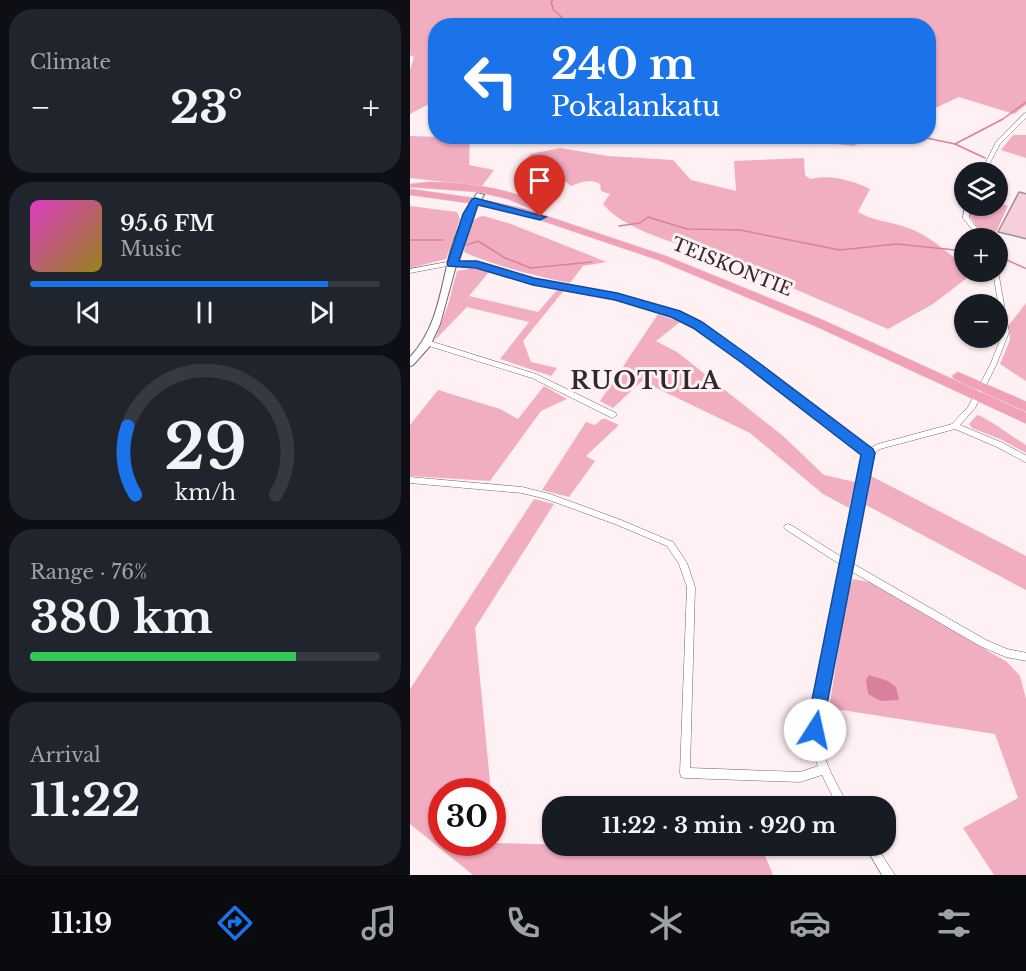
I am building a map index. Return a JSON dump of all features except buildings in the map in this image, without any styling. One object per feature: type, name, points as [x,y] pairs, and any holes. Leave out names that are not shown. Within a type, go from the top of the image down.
[{"type":"highway","name":"TEISKONTIE","points":[[411,188],[539,209],[591,225],[746,283],[981,392],[1026,419]]},
{"type":"highway","points":[[411,188],[476,189],[527,202],[539,209]]},
{"type":"highway","name":"TEISKONTIE","points":[[478,198],[559,222],[662,258],[981,392],[1026,408]]},
{"type":"street","points":[[988,162],[998,143],[1026,114]]},
{"type":"street","points":[[410,363],[428,343],[440,313],[468,214],[478,198]]},
{"type":"street","points":[[410,272],[452,264],[477,265],[533,281],[617,296],[676,314],[698,325],[747,360],[868,453]]},
{"type":"street","points":[[837,796],[822,770],[815,730],[868,453],[878,447],[955,426],[981,392],[1003,346],[1006,332],[998,282]]},
{"type":"street","points":[[428,343],[534,375],[613,415]]},
{"type":"street","points":[[955,426],[1000,445],[1026,460]]},
{"type":"street","points":[[410,480],[507,488],[541,495],[670,544],[683,563],[691,587],[685,773],[800,777],[822,770]]},
{"type":"street","points":[[788,527],[846,564],[983,643],[1006,653],[1026,658]]},
{"type":"street","points":[[877,856],[889,875]]},
{"type":"shaded area","points":[[410,0],[1026,0],[1026,105],[1014,114],[959,97],[936,108],[936,18],[428,18],[428,105],[410,114],[410,70],[414,57],[410,55]]},
{"type":"shaded area","points":[[1013,135],[1026,135],[1026,158],[1001,150]]},
{"type":"shaded area","points":[[410,136],[428,137],[428,144],[470,144],[469,165],[494,170],[482,186],[410,178]]},
{"type":"shaded area","points":[[560,148],[608,156],[673,160],[691,180],[736,191],[734,161],[804,158],[805,175],[810,179],[826,177],[841,179],[870,189],[858,212],[924,235],[954,257],[954,282],[962,282],[933,304],[888,329],[706,251],[665,240],[636,228],[612,213],[603,204],[610,194],[601,191],[600,184],[589,181],[571,186],[526,159],[531,154]]},
{"type":"shaded area","points":[[410,206],[457,212],[460,219],[446,259],[410,268]]},
{"type":"shaded area","points":[[484,216],[511,224],[607,262],[583,266],[570,283],[516,270],[464,252],[468,229],[474,220]]},
{"type":"shaded area","points":[[970,216],[1003,216],[998,228],[978,228]]},
{"type":"shaded area","points":[[473,268],[489,272],[469,296],[538,312],[558,289],[565,289],[523,341],[531,362],[557,368],[551,376],[500,359],[529,322],[467,307],[435,340],[457,271]]},
{"type":"shaded area","points":[[1026,303],[1026,381],[1000,364],[1010,340],[1009,325]]},
{"type":"shaded area","points":[[658,314],[680,322],[656,341],[677,352],[783,436],[824,475],[855,482],[849,508],[823,494],[750,433],[642,381],[613,408],[600,401]]},
{"type":"shaded area","points":[[544,386],[567,399],[541,411],[490,481],[410,476],[410,425],[438,390],[500,409],[518,419]]},
{"type":"shaded area","points":[[977,415],[1026,445],[1026,453],[972,428],[969,424]]},
{"type":"shaded area","points":[[602,419],[619,425],[586,456],[595,461],[569,497],[542,490],[586,422],[595,425]]},
{"type":"shaded area","points":[[871,476],[1026,556],[1026,590],[866,505]]},
{"type":"shaded area","points":[[534,499],[554,504],[475,628],[490,778],[428,778],[428,839],[410,824],[410,689]]},
{"type":"shaded area","points":[[853,579],[869,582],[1007,662],[1020,676],[1026,699],[1026,875],[994,875],[963,828],[1018,798],[995,734],[829,708],[848,590]]},
{"type":"shaded area","points":[[869,675],[888,681],[896,687],[899,700],[881,701],[868,694],[866,680]]},
{"type":"shaded area","points":[[506,843],[542,844],[542,856],[765,856],[773,875],[473,875],[450,856],[506,856]]},
{"type":"waterway","points":[[553,0],[551,2],[554,11],[562,17],[560,18]]},
{"type":"waterway","points":[[955,144],[1003,119],[1026,102]]},
{"type":"waterway","points":[[936,140],[955,144]]},
{"type":"waterway","points":[[955,144],[985,158]]},
{"type":"waterway","points":[[619,226],[640,223],[648,217],[687,229],[740,230],[840,250],[897,244],[954,250]]},
{"type":"waterway","points":[[410,240],[443,240]]},
{"type":"waterway","points":[[467,245],[478,241],[505,258],[531,268],[592,262]]},
{"type":"waterway","points":[[1008,260],[1027,269]]},
{"type":"district","name":"RUOTULA","points":[[646,380]]},
{"type":"route","points":[[540,217],[475,201],[468,214],[452,264],[477,265],[533,281],[617,296],[676,314],[698,325],[747,360],[868,453],[815,730]]}]
